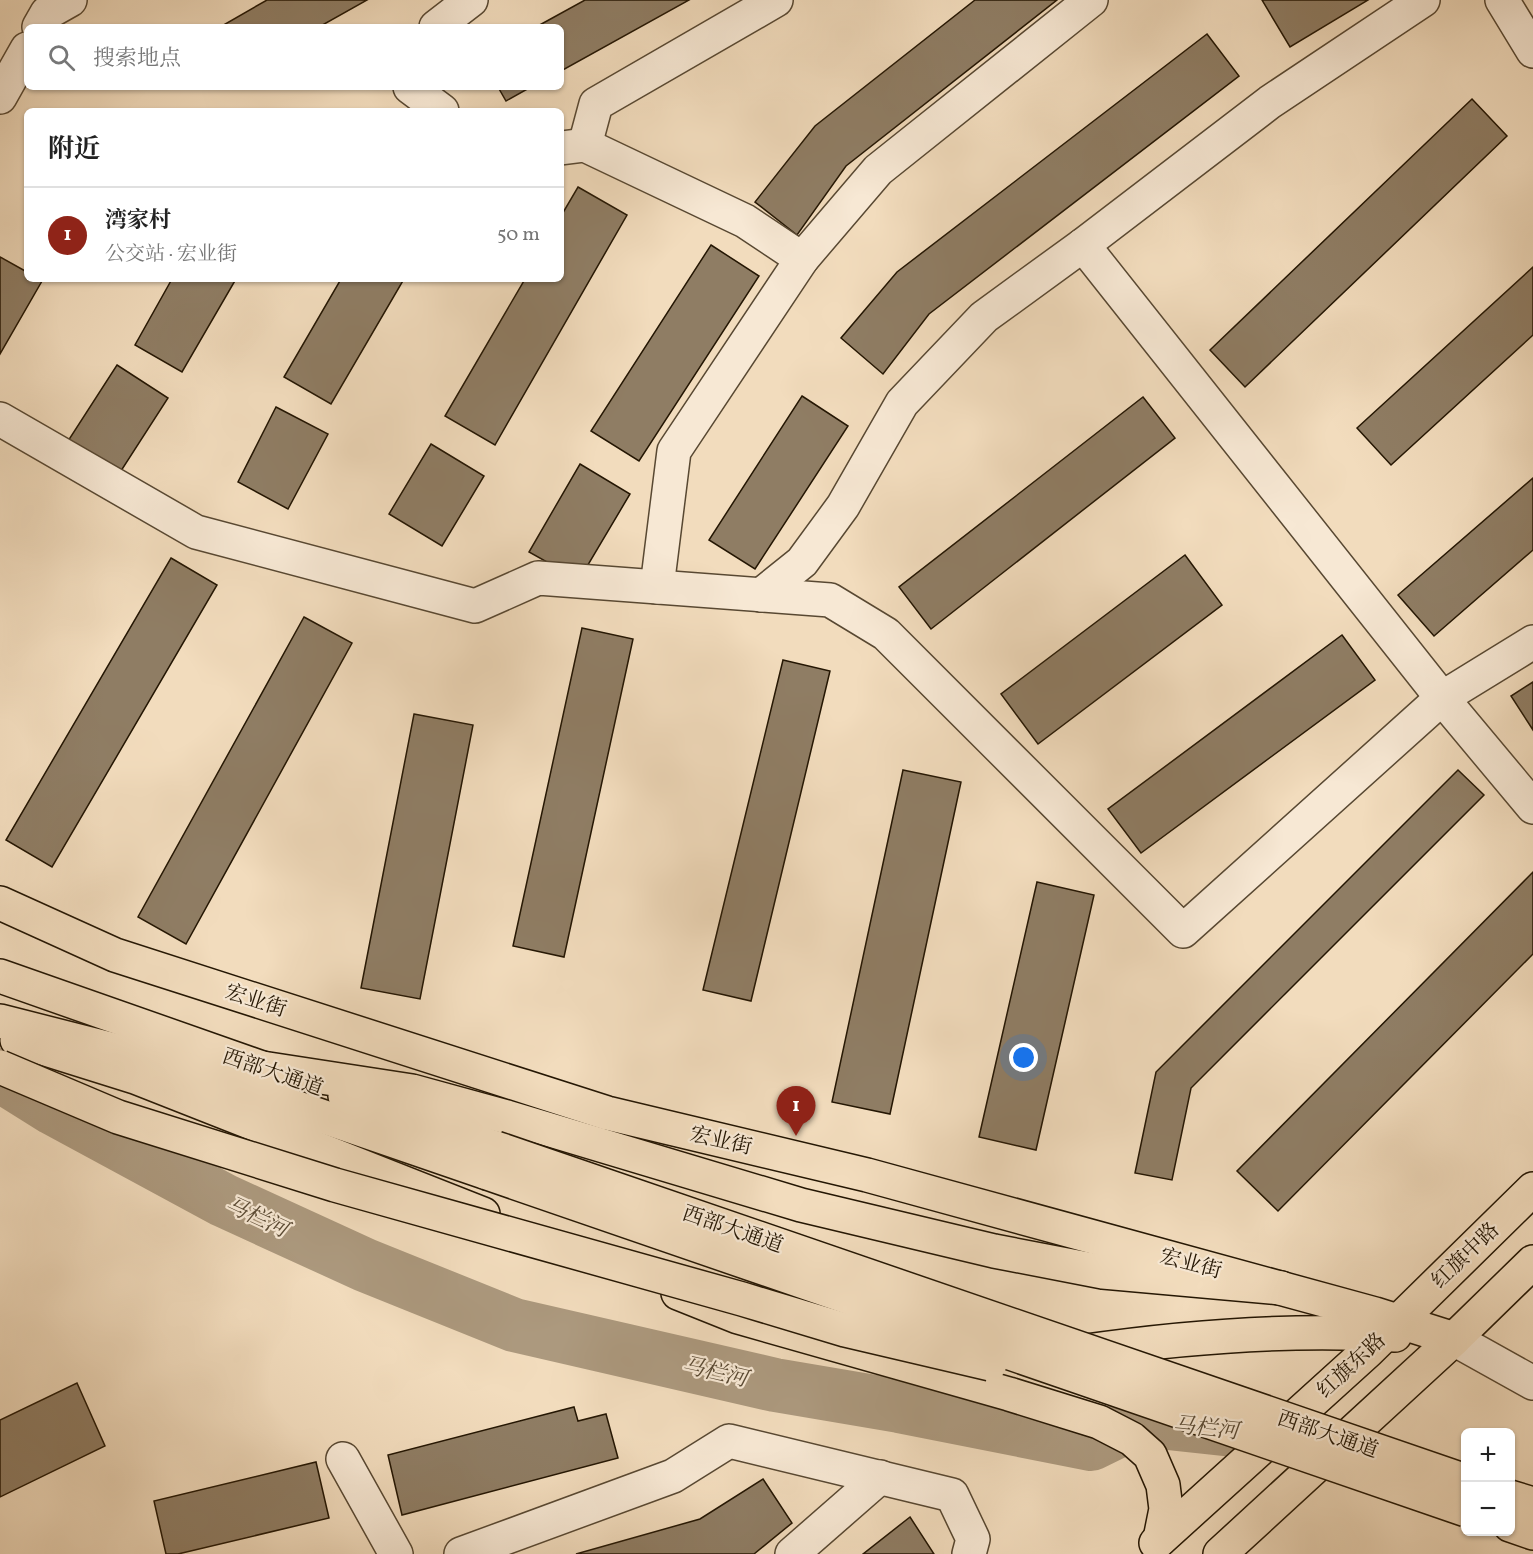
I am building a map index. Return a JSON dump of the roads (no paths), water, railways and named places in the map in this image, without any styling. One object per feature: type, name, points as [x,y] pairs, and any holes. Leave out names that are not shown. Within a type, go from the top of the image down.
[{"type":"main road","name":"宏业街","points":[[0,903],[115,955],[607,1113],[867,1175],[1281,1288],[1383,1336],[1454,1339]]},
{"type":"main road","points":[[0,957],[129,1023]]},
{"type":"main road","name":"西部大通道","points":[[0,976],[129,1023],[1461,1479]]},
{"type":"main road","name":"西部大通道","points":[[0,1020],[173,1065],[1461,1507]]},
{"type":"main road","points":[[0,1034],[146,1082],[597,1258],[738,1317],[1100,1422],[1132,1439],[1150,1455],[1163,1485],[1166,1509],[1151,1547]]},
{"type":"main road","points":[[0,1067],[118,1118],[335,1185],[845,1330],[990,1364]]},
{"type":"main road","points":[[262,1068],[412,1091],[801,1205],[994,1251],[1103,1272],[1281,1288]]},
{"type":"main road","name":"红旗中路","points":[[1383,1336],[1533,1189]]},
{"type":"main road","points":[[1224,1551],[1454,1339],[1533,1262]]},
{"type":"main road","points":[[934,1372],[1152,1341],[1295,1333],[1383,1336]]},
{"type":"main road","name":"红旗东路","points":[[1151,1547],[1383,1336]]},
{"type":"main road","points":[[1515,1499],[1533,1504]]},
{"type":"main road","points":[[1515,1527],[1533,1533]]},
{"type":"street","points":[[440,24],[471,0]]},
{"type":"street","points":[[776,0],[596,104],[573,146],[744,221],[802,259]]},
{"type":"street","points":[[657,587],[674,451],[802,259],[878,170],[1091,0]]},
{"type":"street","points":[[761,595],[802,562],[843,506],[902,403],[984,317],[1083,245],[1270,102],[1423,0]]},
{"type":"street","points":[[1502,0],[1533,51]]},
{"type":"street","points":[[0,97],[24,54]]},
{"type":"street","points":[[414,90],[438,108]]},
{"type":"street","points":[[1083,245],[1442,698],[1533,807]]},
{"type":"street","points":[[0,419],[196,532],[476,606],[538,578],[830,600],[886,634],[1183,931],[1442,698],[1533,642]]},
{"type":"street","points":[[1454,1339],[1533,1383]]},
{"type":"street","points":[[461,1554],[673,1476],[729,1441],[952,1496],[974,1539],[969,1554]]},
{"type":"street","points":[[343,1459],[396,1554]]},
{"type":"street","points":[[792,1554],[880,1477]]},
{"type":"waterway","name":"马栏河","points":[[0,1075],[53,1108],[223,1200],[365,1265],[514,1325],[775,1385],[899,1406],[1091,1444],[1140,1420],[1233,1430]]},
{"type":"place","name":"湾家村","points":[[796,1136]]}]
